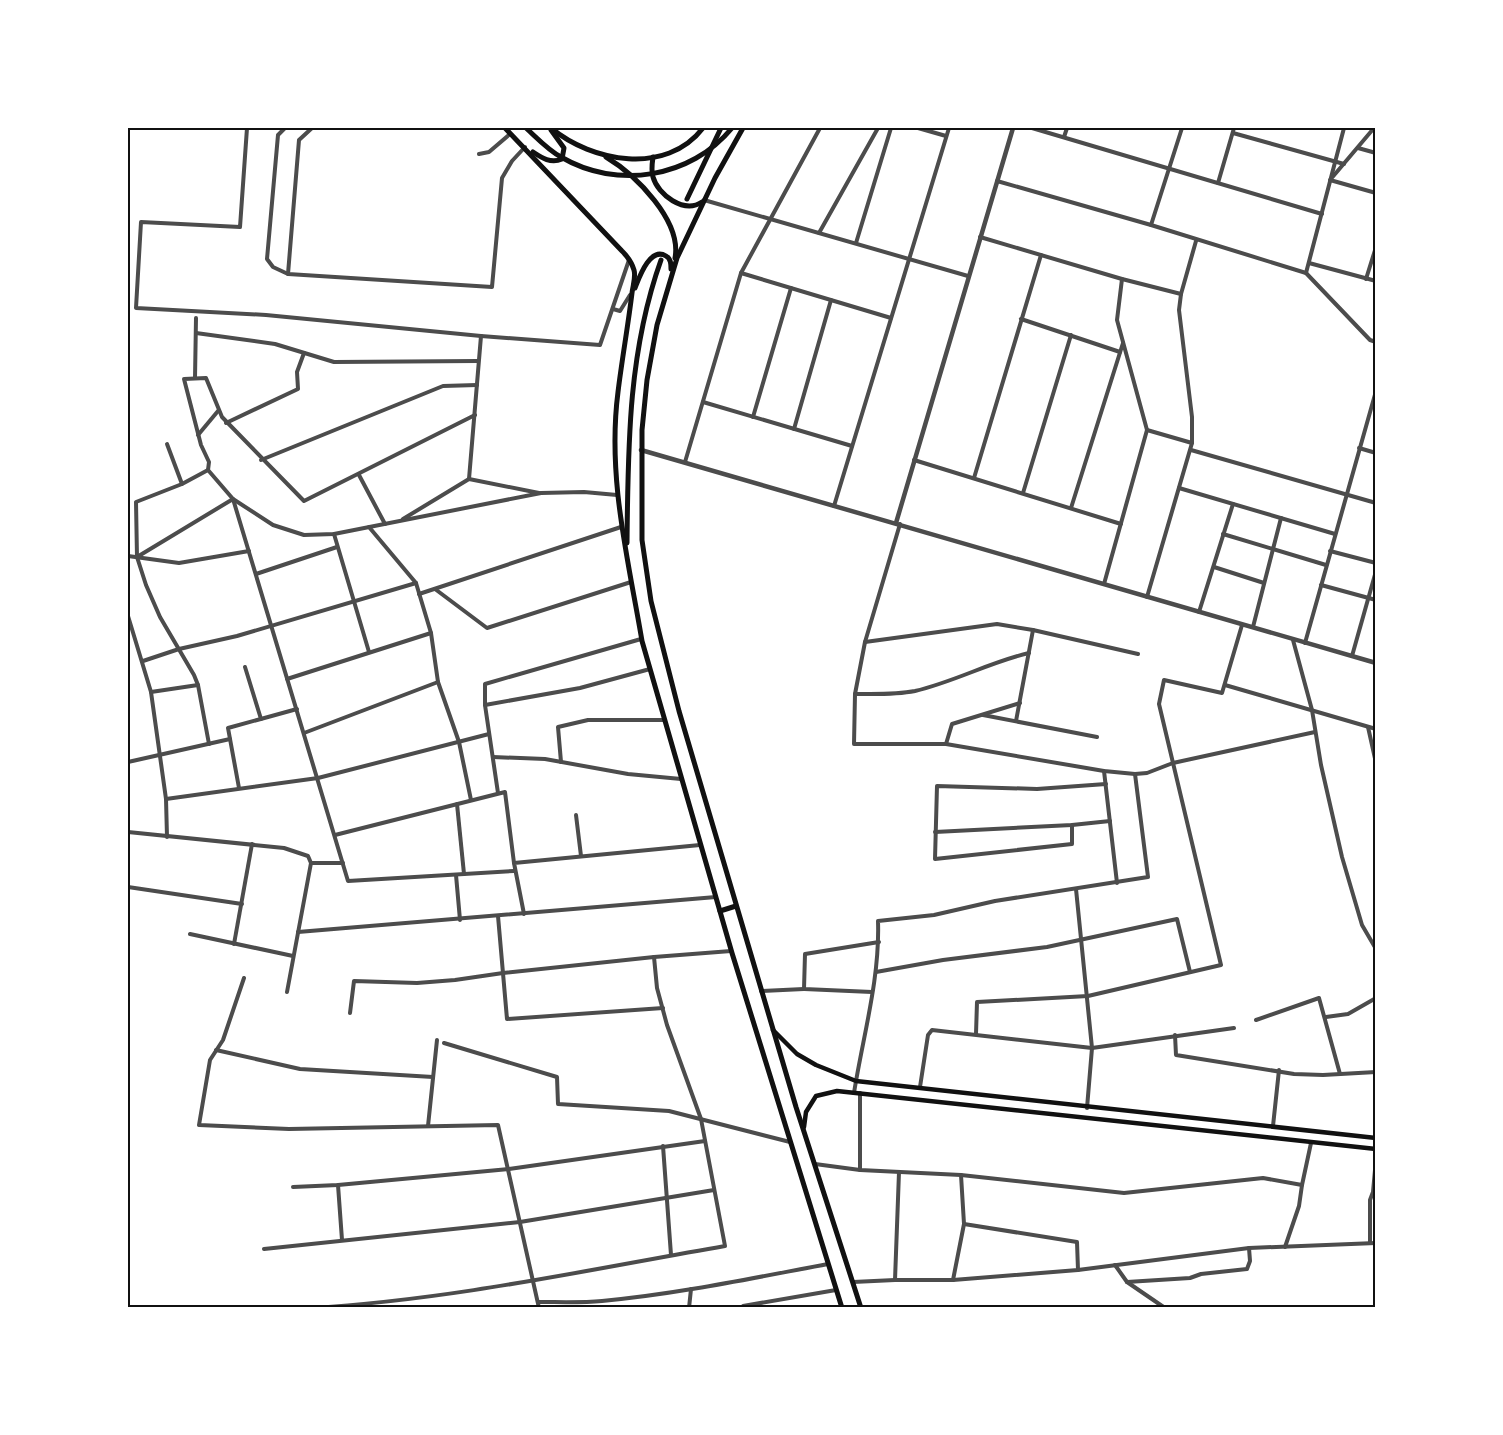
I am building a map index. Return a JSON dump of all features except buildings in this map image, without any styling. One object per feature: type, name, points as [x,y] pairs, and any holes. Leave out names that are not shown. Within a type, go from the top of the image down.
[{"type":"main road","points":[[505,128],[629,260],[633,268],[631,313],[615,422],[617,495],[621,528],[642,639],[700,845],[842,1308]]},
{"type":"main road","points":[[526,128],[553,152],[572,163],[598,173],[626,176],[658,172],[689,162],[716,144],[732,128]]},
{"type":"main road","points":[[524,147],[546,160],[560,160],[564,154],[564,147],[550,128]]},
{"type":"main road","points":[[550,128],[578,146],[599,154],[635,179],[664,216],[676,243],[673,270]]},
{"type":"main road","points":[[599,154],[628,159],[653,158],[686,144],[703,128]]},
{"type":"main road","points":[[687,199],[721,128]]},
{"type":"main road","points":[[668,285],[704,200],[743,128]]},
{"type":"main road","points":[[653,158],[653,178],[665,194],[689,206],[696,206],[704,200]]},
{"type":"main road","points":[[632,294],[646,264],[658,254],[666,256],[671,261],[649,371],[641,450],[642,540],[651,601],[670,681],[735,906],[805,1136],[861,1308]]},
{"type":"main road","points":[[627,554],[628,441],[633,376],[646,310],[661,260]]},
{"type":"main road","points":[[720,911],[735,906]]},
{"type":"main road","points":[[772,1028],[797,1054],[816,1065],[856,1081],[1376,1138]]},
{"type":"main road","points":[[805,1136],[806,1112],[816,1096],[837,1091],[1376,1149]]},
{"type":"main road","points":[[1343,1146],[1345,1135]]},
{"type":"street","points":[[247,128],[240,227],[141,222],[136,308],[266,315],[600,345],[629,260]]},
{"type":"street","points":[[285,128],[278,135],[267,259],[273,267],[288,274],[492,287],[502,178],[512,160],[524,147]]},
{"type":"street","points":[[288,274],[299,140],[312,128]]},
{"type":"street","points":[[685,462],[741,273],[820,128]]},
{"type":"street","points":[[819,233],[878,128]]},
{"type":"street","points":[[856,243],[891,128]]},
{"type":"street","points":[[918,128],[946,136]]},
{"type":"street","points":[[834,506],[949,128]]},
{"type":"street","points":[[1013,128],[914,460],[865,642],[855,694],[854,744],[946,744],[1104,771],[1135,774],[1173,763],[1315,732]]},
{"type":"street","points":[[1032,128],[1322,214]]},
{"type":"street","points":[[1064,137],[1067,128]]},
{"type":"street","points":[[1151,225],[1182,128]]},
{"type":"street","points":[[1306,273],[1344,128]]},
{"type":"street","points":[[1330,180],[1374,128]]},
{"type":"street","points":[[1218,183],[1233,130],[1344,164]]},
{"type":"street","points":[[479,154],[489,152],[511,133]]},
{"type":"street","points":[[1358,148],[1376,153]]},
{"type":"street","points":[[1330,180],[1376,193]]},
{"type":"street","points":[[997,181],[1306,273],[1370,340],[1376,342]]},
{"type":"street","points":[[704,200],[968,276]]},
{"type":"street","points":[[980,237],[1180,294]]},
{"type":"street","points":[[1147,597],[1192,443],[1192,417],[1179,310],[1180,294],[1196,241]]},
{"type":"street","points":[[1366,279],[1375,248]]},
{"type":"street","points":[[974,478],[1041,255]]},
{"type":"street","points":[[1309,263],[1376,281]]},
{"type":"street","points":[[741,273],[891,318]]},
{"type":"street","points":[[1104,584],[1147,430],[1117,320],[1122,279]]},
{"type":"street","points":[[753,417],[791,288]]},
{"type":"street","points":[[613,309],[620,311],[632,294]]},
{"type":"street","points":[[794,429],[831,300]]},
{"type":"street","points":[[195,378],[196,318]]},
{"type":"street","points":[[1021,319],[1120,352]]},
{"type":"street","points":[[196,333],[275,344],[334,362],[478,362]]},
{"type":"street","points":[[1023,493],[1071,335]]},
{"type":"street","points":[[469,479],[481,336]]},
{"type":"street","points":[[1071,508],[1123,341]]},
{"type":"street","points":[[226,423],[298,389],[297,372],[304,353]]},
{"type":"street","points":[[475,415],[304,501],[226,423],[218,411],[206,378],[184,379],[198,435],[209,462],[208,470],[233,499],[264,520],[304,535],[334,534],[542,493],[584,492],[617,495]]},
{"type":"street","points":[[261,460],[443,386],[477,385]]},
{"type":"street","points":[[1305,644],[1376,391]]},
{"type":"street","points":[[703,402],[852,446]]},
{"type":"street","points":[[198,435],[218,411]]},
{"type":"street","points":[[1368,416],[1376,418]]},
{"type":"street","points":[[1147,430],[1192,443]]},
{"type":"street","points":[[167,444],[182,484]]},
{"type":"street","points":[[1359,448],[1376,453]]},
{"type":"street","points":[[641,450],[1376,663]]},
{"type":"street","points":[[1191,450],[1376,503]]},
{"type":"street","points":[[914,460],[1121,524]]},
{"type":"street","points":[[208,470],[182,484],[136,502],[137,557],[152,602],[198,685],[209,744]]},
{"type":"street","points":[[359,475],[385,524]]},
{"type":"street","points":[[400,521],[469,479],[542,493]]},
{"type":"street","points":[[1179,488],[1335,534]]},
{"type":"street","points":[[233,499],[348,881],[514,871]]},
{"type":"street","points":[[137,557],[233,499]]},
{"type":"street","points":[[1199,612],[1233,504]]},
{"type":"street","points":[[1253,628],[1281,518]]},
{"type":"street","points":[[369,527],[416,583],[431,633],[438,682],[459,742],[471,801]]},
{"type":"street","points":[[419,594],[621,528]]},
{"type":"street","points":[[334,534],[369,652]]},
{"type":"street","points":[[1223,534],[1326,565]]},
{"type":"street","points":[[256,574],[337,548]]},
{"type":"street","points":[[128,556],[179,563],[249,551]]},
{"type":"street","points":[[1330,551],[1376,563]]},
{"type":"street","points":[[1214,567],[1264,583]]},
{"type":"street","points":[[1352,657],[1376,572]]},
{"type":"street","points":[[435,589],[487,628],[631,582]]},
{"type":"street","points":[[143,661],[416,583]]},
{"type":"street","points":[[1321,585],[1376,600]]},
{"type":"street","points":[[128,616],[151,692],[166,799],[167,837]]},
{"type":"street","points":[[865,642],[997,624],[1137,654]]},
{"type":"street","points":[[976,1034],[977,1002],[1088,996],[1221,965],[1159,704],[1164,680],[1222,693],[1242,625]]},
{"type":"street","points":[[1016,721],[1033,630]]},
{"type":"street","points":[[287,679],[431,633]]},
{"type":"street","points":[[498,793],[485,705],[485,684],[642,639]]},
{"type":"street","points":[[1293,640],[1312,710],[1350,886],[1362,925],[1376,949]]},
{"type":"street","points":[[855,694],[894,694],[917,690],[983,668],[1005,658],[1029,653]]},
{"type":"street","points":[[245,667],[261,719]]},
{"type":"street","points":[[485,705],[580,688],[650,669]]},
{"type":"street","points":[[304,733],[438,682]]},
{"type":"street","points":[[151,692],[198,685]]},
{"type":"street","points":[[1225,685],[1376,729]]},
{"type":"street","points":[[946,744],[952,724],[1020,703]]},
{"type":"street","points":[[239,788],[228,728],[297,709]]},
{"type":"street","points":[[983,715],[1097,737]]},
{"type":"street","points":[[561,762],[558,727],[588,720],[664,720]]},
{"type":"street","points":[[1368,727],[1376,764]]},
{"type":"street","points":[[166,799],[318,778],[489,734]]},
{"type":"street","points":[[128,762],[230,739]]},
{"type":"street","points":[[493,757],[561,762],[628,774],[681,779]]},
{"type":"street","points":[[1104,771],[1117,883]]},
{"type":"street","points":[[854,1093],[876,972],[879,942],[878,921],[934,915],[996,901],[1145,878],[1149,874],[1135,774]]},
{"type":"street","points":[[1072,825],[1072,844],[935,859],[937,786],[1037,789],[1106,784]]},
{"type":"street","points":[[335,835],[505,792],[514,871],[524,914]]},
{"type":"street","points":[[456,804],[464,874]]},
{"type":"street","points":[[576,815],[581,856]]},
{"type":"street","points":[[935,832],[1110,821]]},
{"type":"street","points":[[128,832],[252,844],[293,850],[308,856],[311,863],[287,992]]},
{"type":"street","points":[[234,944],[252,844]]},
{"type":"street","points":[[514,862],[700,845]]},
{"type":"street","points":[[311,863],[343,863]]},
{"type":"street","points":[[456,875],[460,920]]},
{"type":"street","points":[[128,887],[242,904]]},
{"type":"street","points":[[1076,889],[1092,1048],[1088,1108]]},
{"type":"street","points":[[298,932],[716,897]]},
{"type":"street","points":[[498,916],[507,1019],[663,1008]]},
{"type":"street","points":[[876,972],[1082,940],[1177,919],[1190,972]]},
{"type":"street","points":[[190,934],[293,956]]},
{"type":"street","points":[[804,989],[805,954],[879,942]]},
{"type":"street","points":[[350,1013],[354,981],[417,983],[455,980],[654,957],[732,951]]},
{"type":"street","points":[[310,1308],[369,1306],[533,1282],[725,1246],[701,1119],[657,988],[654,957]]},
{"type":"street","points":[[244,978],[224,1040],[210,1059],[199,1125],[289,1129],[498,1125],[539,1305],[600,1302],[691,1289],[828,1264]]},
{"type":"street","points":[[761,991],[804,989],[872,992]]},
{"type":"street","points":[[1256,1020],[1319,998],[1340,1074]]},
{"type":"street","points":[[1326,1017],[1348,1014],[1376,998]]},
{"type":"street","points":[[920,1087],[932,1030],[1092,1048],[1234,1028]]},
{"type":"street","points":[[1175,1035],[1176,1055],[1308,1075],[1376,1072]]},
{"type":"street","points":[[428,1126],[437,1040]]},
{"type":"street","points":[[444,1043],[557,1077],[558,1104],[669,1111],[790,1142]]},
{"type":"street","points":[[216,1050],[300,1069],[433,1077]]},
{"type":"street","points":[[1273,1126],[1279,1070]]},
{"type":"street","points":[[860,1093],[860,1170]]},
{"type":"street","points":[[293,1187],[509,1169],[705,1141]]},
{"type":"street","points":[[1285,1247],[1299,1206],[1311,1143]]},
{"type":"street","points":[[663,1146],[671,1255]]},
{"type":"street","points":[[853,1282],[953,1280],[1077,1270],[1249,1248],[1373,1243],[1370,1200],[1374,1194],[1376,1159]]},
{"type":"street","points":[[814,1164],[860,1170],[961,1175],[1124,1193],[1263,1178],[1302,1185]]},
{"type":"street","points":[[895,1280],[899,1172]]},
{"type":"street","points":[[953,1280],[964,1224],[961,1175]]},
{"type":"street","points":[[338,1185],[342,1240]]},
{"type":"street","points":[[264,1249],[520,1222],[714,1190]]},
{"type":"street","points":[[964,1224],[1077,1242],[1077,1270]]},
{"type":"street","points":[[1127,1282],[1190,1278],[1201,1274],[1246,1269],[1250,1261],[1249,1248]]},
{"type":"street","points":[[1115,1265],[1127,1282],[1165,1308]]},
{"type":"street","points":[[689,1308],[691,1289]]},
{"type":"street","points":[[743,1308],[743,1306],[836,1290]]}]
